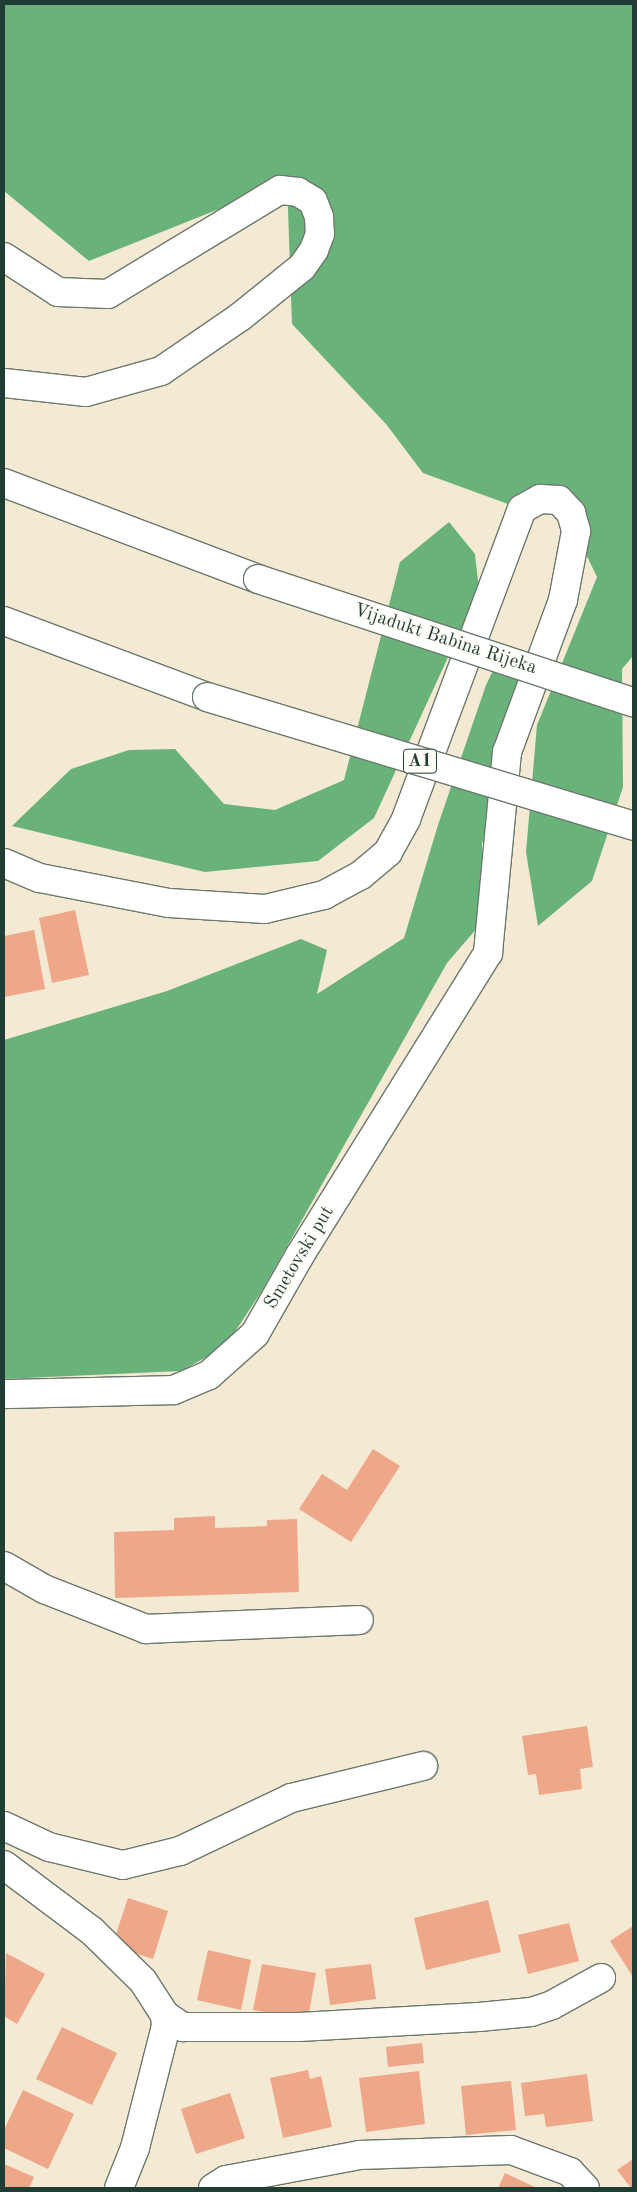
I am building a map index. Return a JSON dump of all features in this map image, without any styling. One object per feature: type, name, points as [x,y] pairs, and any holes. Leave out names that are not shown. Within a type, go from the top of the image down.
[{"type":"main road","points":[[4,258],[58,292],[108,294],[280,190],[298,192],[313,201],[318,217],[320,234],[314,250],[302,267],[240,317],[161,371],[86,392],[4,383]]},
{"type":"main road","name":"Vijadukt Babina Rijeka","points":[[4,483],[258,579],[633,702]]},
{"type":"main road","name":"Smetovski put","points":[[4,862],[40,878],[169,902],[265,909],[324,895],[361,875],[388,852],[406,819],[522,509],[540,499],[560,500],[571,513],[576,531],[563,600],[507,752],[488,954],[300,1255],[255,1334],[210,1375],[173,1390],[4,1394]]},
{"type":"main road","name":"A1","points":[[4,621],[207,697],[633,826]]},
{"type":"main road","points":[[4,1566],[44,1589],[146,1629],[359,1620]]},
{"type":"main road","points":[[4,1826],[49,1846],[123,1865],[180,1851],[291,1798],[423,1766]]},
{"type":"main road","points":[[4,1865],[92,1931],[143,1981],[164,2015],[166,2026],[135,2148],[119,2188]]},
{"type":"main road","points":[[164,2015],[183,2027],[299,2027],[479,2017],[532,2012],[552,2005],[600,1978]]},
{"type":"main road","points":[[213,2188],[226,2180],[359,2154],[493,2150],[511,2150],[561,2168],[570,2172],[586,2188]]},
{"type":"green space","points":[[4,4],[633,4],[633,656],[622,669],[623,787],[592,881],[538,926],[526,852],[537,725],[597,577],[560,500],[522,509],[423,473],[386,424],[292,324],[287,182],[89,261],[4,191]]},
{"type":"green space","points":[[449,522],[475,554],[479,590],[374,818],[318,861],[205,872],[12,826],[71,769],[129,750],[175,749],[224,804],[275,810],[344,780],[400,562]]},
{"type":"green space","points":[[502,652],[529,656],[482,844],[484,920],[447,963],[263,1289],[225,1347],[181,1371],[4,1379],[4,1040],[167,991],[301,939],[327,950],[317,994],[404,938],[438,825],[486,685]]},
{"type":"building","points":[[75,910],[89,975],[52,983],[39,918]]},
{"type":"building","points":[[34,930],[45,989],[4,997],[4,936]]},
{"type":"building","points":[[373,1449],[400,1466],[351,1542],[299,1509],[322,1474],[347,1490]]},
{"type":"building","points":[[215,1516],[215,1528],[267,1526],[267,1520],[297,1519],[299,1592],[115,1598],[114,1532],[174,1530],[174,1518]]},
{"type":"building","points":[[587,1726],[593,1767],[580,1769],[582,1789],[539,1795],[536,1774],[528,1775],[522,1736]]},
{"type":"building","points":[[128,1898],[168,1911],[153,1959],[112,1946]]},
{"type":"building","points":[[488,1900],[501,1952],[426,1970],[414,1918]]},
{"type":"building","points":[[569,1923],[579,1961],[528,1974],[518,1935]]},
{"type":"building","points":[[633,1926],[633,1977],[610,1941]]},
{"type":"building","points":[[208,1950],[251,1960],[241,2010],[197,2000]]},
{"type":"building","points":[[6,1953],[45,1974],[17,2024],[4,2016]]},
{"type":"building","points":[[262,1964],[316,1973],[308,2019],[253,2010]]},
{"type":"building","points":[[371,1964],[376,1999],[330,2005],[325,1969]]},
{"type":"building","points":[[62,2027],[117,2053],[92,2105],[36,2079]]},
{"type":"building","points":[[422,2043],[424,2063],[388,2067],[386,2047]]},
{"type":"building","points":[[308,2070],[310,2079],[321,2076],[332,2127],[283,2138],[270,2078]]},
{"type":"building","points":[[419,2071],[425,2124],[366,2132],[359,2078]]},
{"type":"building","points":[[587,2074],[593,2121],[546,2127],[544,2114],[525,2116],[521,2083]]},
{"type":"building","points":[[511,2081],[516,2130],[466,2135],[461,2086]]},
{"type":"building","points":[[23,2090],[74,2114],[48,2169],[4,2148],[4,2130]]},
{"type":"building","points":[[230,2093],[245,2138],[196,2154],[181,2109]]},
{"type":"building","points":[[633,2159],[633,2188],[631,2188],[617,2170]]},
{"type":"building","points":[[4,2164],[34,2177],[29,2188],[4,2188]]},
{"type":"building","points":[[505,2173],[537,2188],[498,2188]]}]
